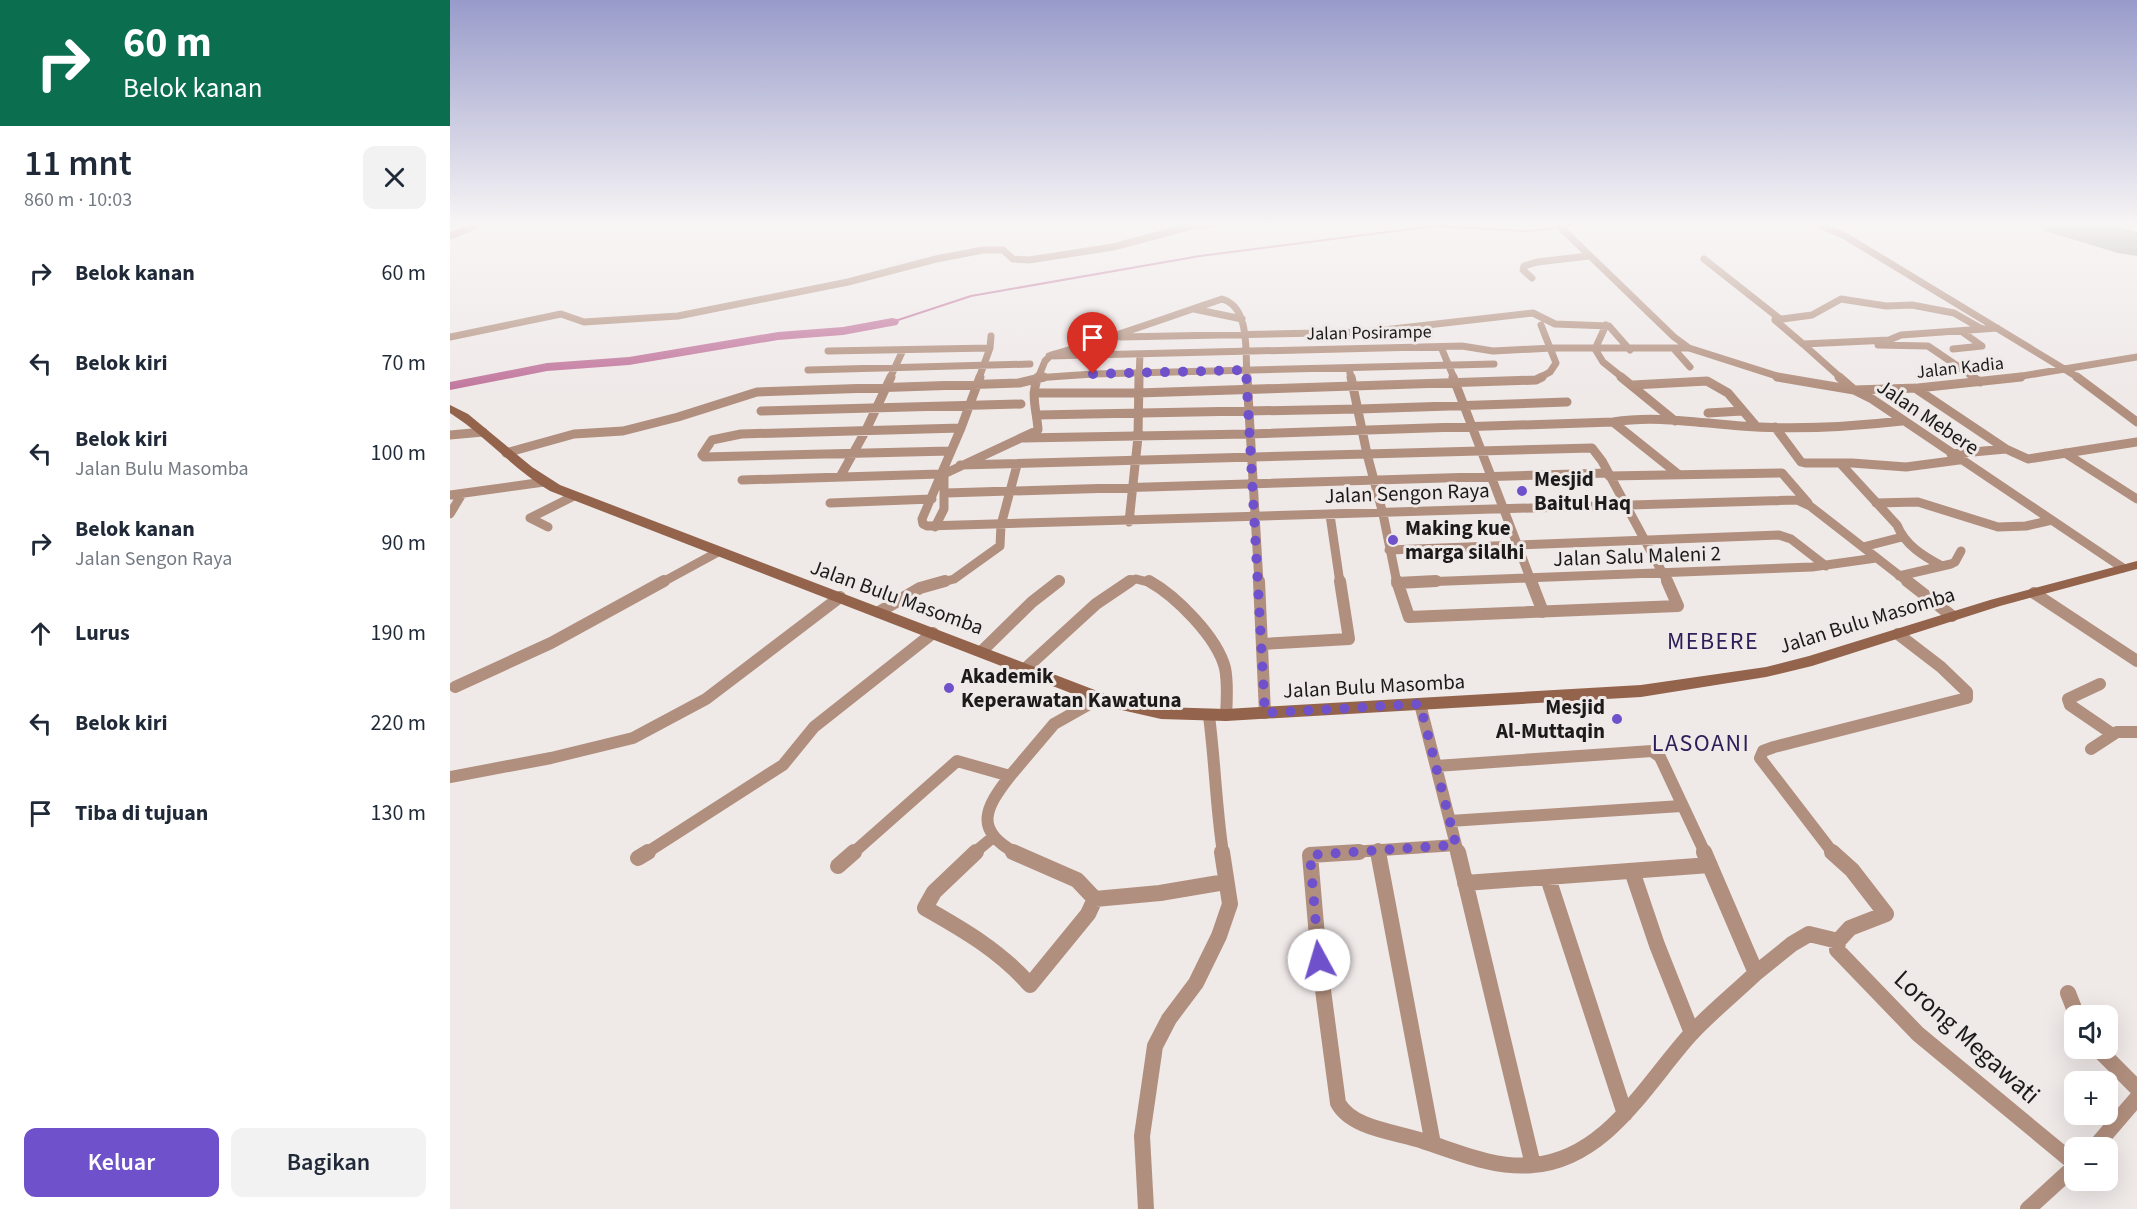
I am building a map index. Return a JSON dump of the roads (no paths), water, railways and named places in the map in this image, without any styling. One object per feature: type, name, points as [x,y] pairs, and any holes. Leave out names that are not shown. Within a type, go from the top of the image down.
[{"type":"street","points":[[450,337],[561,314],[575,321],[584,322],[678,316],[862,278]]},
{"type":"street","points":[[1613,278],[1689,348]]},
{"type":"street","points":[[1730,278],[1780,318]]},
{"type":"street","points":[[1915,278],[2069,371],[2137,422]]},
{"type":"street","points":[[991,336],[990,348],[975,384],[961,428],[940,474],[921,522],[922,525],[934,527],[944,509],[946,493],[942,476],[960,465],[1023,438],[1038,429],[1038,416],[1033,401],[1034,387],[1040,377],[1041,368],[1049,356],[1059,351],[1114,337],[1151,322],[1224,299],[1237,308],[1242,319],[1246,370],[1250,459],[1256,516],[1265,713]]},
{"type":"street","points":[[1854,390],[1775,319],[1812,315],[1841,299],[1886,306],[1912,305],[1954,313],[1983,329]]},
{"type":"street","points":[[1194,309],[1242,319]]},
{"type":"street","points":[[1114,337],[1332,334],[1414,328],[1527,313],[1540,315],[1555,324],[1606,325],[1630,350]]},
{"type":"street","points":[[1034,393],[1138,393],[1536,380],[1550,372],[1555,366],[1556,359],[1541,325]]},
{"type":"street","points":[[1606,325],[1595,349],[1601,360],[1617,376],[1633,385],[1675,421]]},
{"type":"street","points":[[1803,344],[1893,340],[1901,334],[1997,328]]},
{"type":"street","points":[[1953,349],[1982,346],[1960,331]]},
{"type":"street","points":[[960,465],[1250,459],[1367,455],[1484,452],[1592,448],[1663,574],[1678,606],[1414,619],[1407,616],[1389,550],[1383,514],[1367,455],[1359,409],[1353,387],[1332,334]]},
{"type":"street","points":[[1863,341],[1888,347],[1928,346],[1980,382]]},
{"type":"street","name":"Jalan Posirampe","points":[[1049,356],[1468,346],[1493,351],[1552,348],[1630,350],[1689,348]]},
{"type":"street","points":[[1441,347],[1484,452],[1503,509],[1543,612]]},
{"type":"street","points":[[828,351],[990,348]]},
{"type":"street","points":[[1674,348],[1690,367]]},
{"type":"street","name":"Jalan Mebere","points":[[1689,348],[1781,378],[1854,390],[1872,399],[1959,460],[2052,520],[2130,567]]},
{"type":"street","points":[[840,477],[866,430],[903,350]]},
{"type":"street","points":[[1130,522],[1138,437],[1140,354]]},
{"type":"street","name":"Jalan Kadia","points":[[1854,390],[1915,388],[1980,382],[2069,371],[2136,358]]},
{"type":"street","points":[[808,370],[1030,364]]},
{"type":"street","points":[[506,453],[574,434],[623,431],[678,417],[757,392],[1019,383],[1040,377],[1139,372],[1494,364]]},
{"type":"street","points":[[1633,385],[1711,382],[1722,388],[1756,426]]},
{"type":"street","points":[[1915,388],[2006,449],[2031,460],[2137,442]]},
{"type":"street","points":[[1038,416],[1567,402]]},
{"type":"street","points":[[761,411],[1022,404]]},
{"type":"street","name":"Jalan Bulu Masomba","points":[[450,408],[544,482],[574,496],[1100,698],[1161,713],[1209,716],[1641,691],[1737,678],[1812,661],[1952,616],[2130,567]]},
{"type":"street","points":[[1708,413],[1742,411]]},
{"type":"street","points":[[1023,438],[1473,428],[1613,423],[1644,419],[1775,427],[1843,426],[1902,421]]},
{"type":"street","points":[[1613,423],[1678,474]]},
{"type":"street","points":[[1775,427],[1803,463],[1906,467],[1959,460]]},
{"type":"street","points":[[951,451],[704,457],[702,455],[712,440],[741,434],[961,428]]},
{"type":"street","points":[[450,435],[483,432]]},
{"type":"street","points":[[1951,454],[2006,449]]},
{"type":"street","points":[[2065,453],[2137,499]]},
{"type":"street","points":[[1840,463],[1897,525],[1902,537],[1924,557],[1942,566]]},
{"type":"street","points":[[879,612],[920,588],[954,579],[1000,546],[1001,525],[1017,465]]},
{"type":"street","points":[[946,493],[1608,474],[1784,473],[1810,506]]},
{"type":"street","points":[[742,480],[940,474]]},
{"type":"street","points":[[450,495],[544,482]]},
{"type":"street","points":[[450,514],[462,494]]},
{"type":"street","points":[[548,528],[530,518],[574,496]]},
{"type":"street","points":[[830,503],[932,499]]},
{"type":"street","name":"Jalan Sengon Raya","points":[[934,527],[1383,514],[1781,499],[1802,501],[1810,506],[1952,616]]},
{"type":"street","points":[[1876,503],[1918,502],[1998,527],[2026,526],[2052,520]]},
{"type":"street","points":[[1262,644],[1349,639],[1330,515]]},
{"type":"street","points":[[1389,550],[1784,536],[1826,567]]},
{"type":"street","points":[[1863,547],[1902,537]]},
{"type":"street","points":[[1899,576],[1955,562],[1961,551]]},
{"type":"street","points":[[455,687],[551,643],[718,552]]},
{"type":"street","name":"Jalan Salu Maleni 2","points":[[1397,583],[1826,567],[1876,558]]},
{"type":"street","points":[[1026,668],[1097,603],[1130,582],[1143,580],[1170,594],[1194,618],[1217,651],[1224,666],[1227,685],[1226,715]]},
{"type":"street","points":[[982,651],[1032,602],[1060,581]]},
{"type":"street","points":[[2034,593],[2137,661]]},
{"type":"street","points":[[450,777],[551,758],[633,738],[705,699],[840,597]]},
{"type":"street","points":[[638,858],[783,765],[814,727],[933,633]]},
{"type":"street","points":[[1456,845],[1311,854],[1309,856],[1319,960],[1337,1100],[1351,1117],[1473,1158],[1510,1165],[1551,1163],[1570,1155],[1607,1131],[1692,1033],[1792,944],[1809,934],[1838,941],[1850,928],[1886,914],[1852,870],[1836,857],[1767,768],[1761,755],[1763,751],[1774,747],[1967,698],[1967,692],[1957,682],[1898,634]]},
{"type":"street","points":[[2100,684],[2068,699],[2070,705],[2110,733]]},
{"type":"street","points":[[1095,899],[1078,880],[1010,850],[992,838],[985,823],[986,814],[999,789],[1054,724],[1100,698]]},
{"type":"street","points":[[1420,704],[1533,1165]]},
{"type":"street","points":[[1146,1209],[1142,1136],[1155,1046],[1169,1019],[1196,983],[1219,936],[1230,904],[1225,882],[1209,716]]},
{"type":"street","points":[[2091,749],[2110,733],[2118,730],[2137,732]]},
{"type":"street","points":[[1436,766],[1649,750],[1659,757],[1710,865],[1756,974]]},
{"type":"street","points":[[838,866],[957,760],[1010,776]]},
{"type":"street","points":[[1450,821],[1681,806]]},
{"type":"street","points":[[992,838],[938,887],[926,901],[925,908],[976,938],[1016,969],[1030,985],[1088,914],[1095,899]]},
{"type":"street","points":[[1378,849],[1433,1144]]},
{"type":"street","points":[[1465,883],[1710,865]]},
{"type":"street","points":[[1632,871],[1657,945],[1692,1033]]},
{"type":"street","points":[[1548,878],[1624,1114]]},
{"type":"street","points":[[1095,899],[1225,882]]},
{"type":"street","name":"Lorong Megawati","points":[[1838,941],[1837,950],[1918,1034],[2064,1157]]},
{"type":"street","points":[[2068,993],[2073,1005]]},
{"type":"street","points":[[2108,1059],[2137,1088]]},
{"type":"street","points":[[2103,1137],[2137,1098]]},
{"type":"street","points":[[2028,1209],[2064,1175]]},
{"type":"waterway","points":[[892,322],[971,296],[1072,278]]},
{"type":"waterway","points":[[450,386],[547,367],[629,361],[778,336],[843,331],[892,322]]},
{"type":"place","name":"Mesjid Baitul Haq","points":[[1522,491]]},
{"type":"place","name":"Making kue marga silalhi","points":[[1393,540]]},
{"type":"place","name":"Akademik Keperawatan Kawatuna","points":[[949,688]]},
{"type":"place","name":"Mesjid Al-Muttaqin","points":[[1617,719]]},
{"type":"district","name":"MEBERE","points":[[1713,641]]},
{"type":"district","name":"LASOANI","points":[[1701,743]]}]
